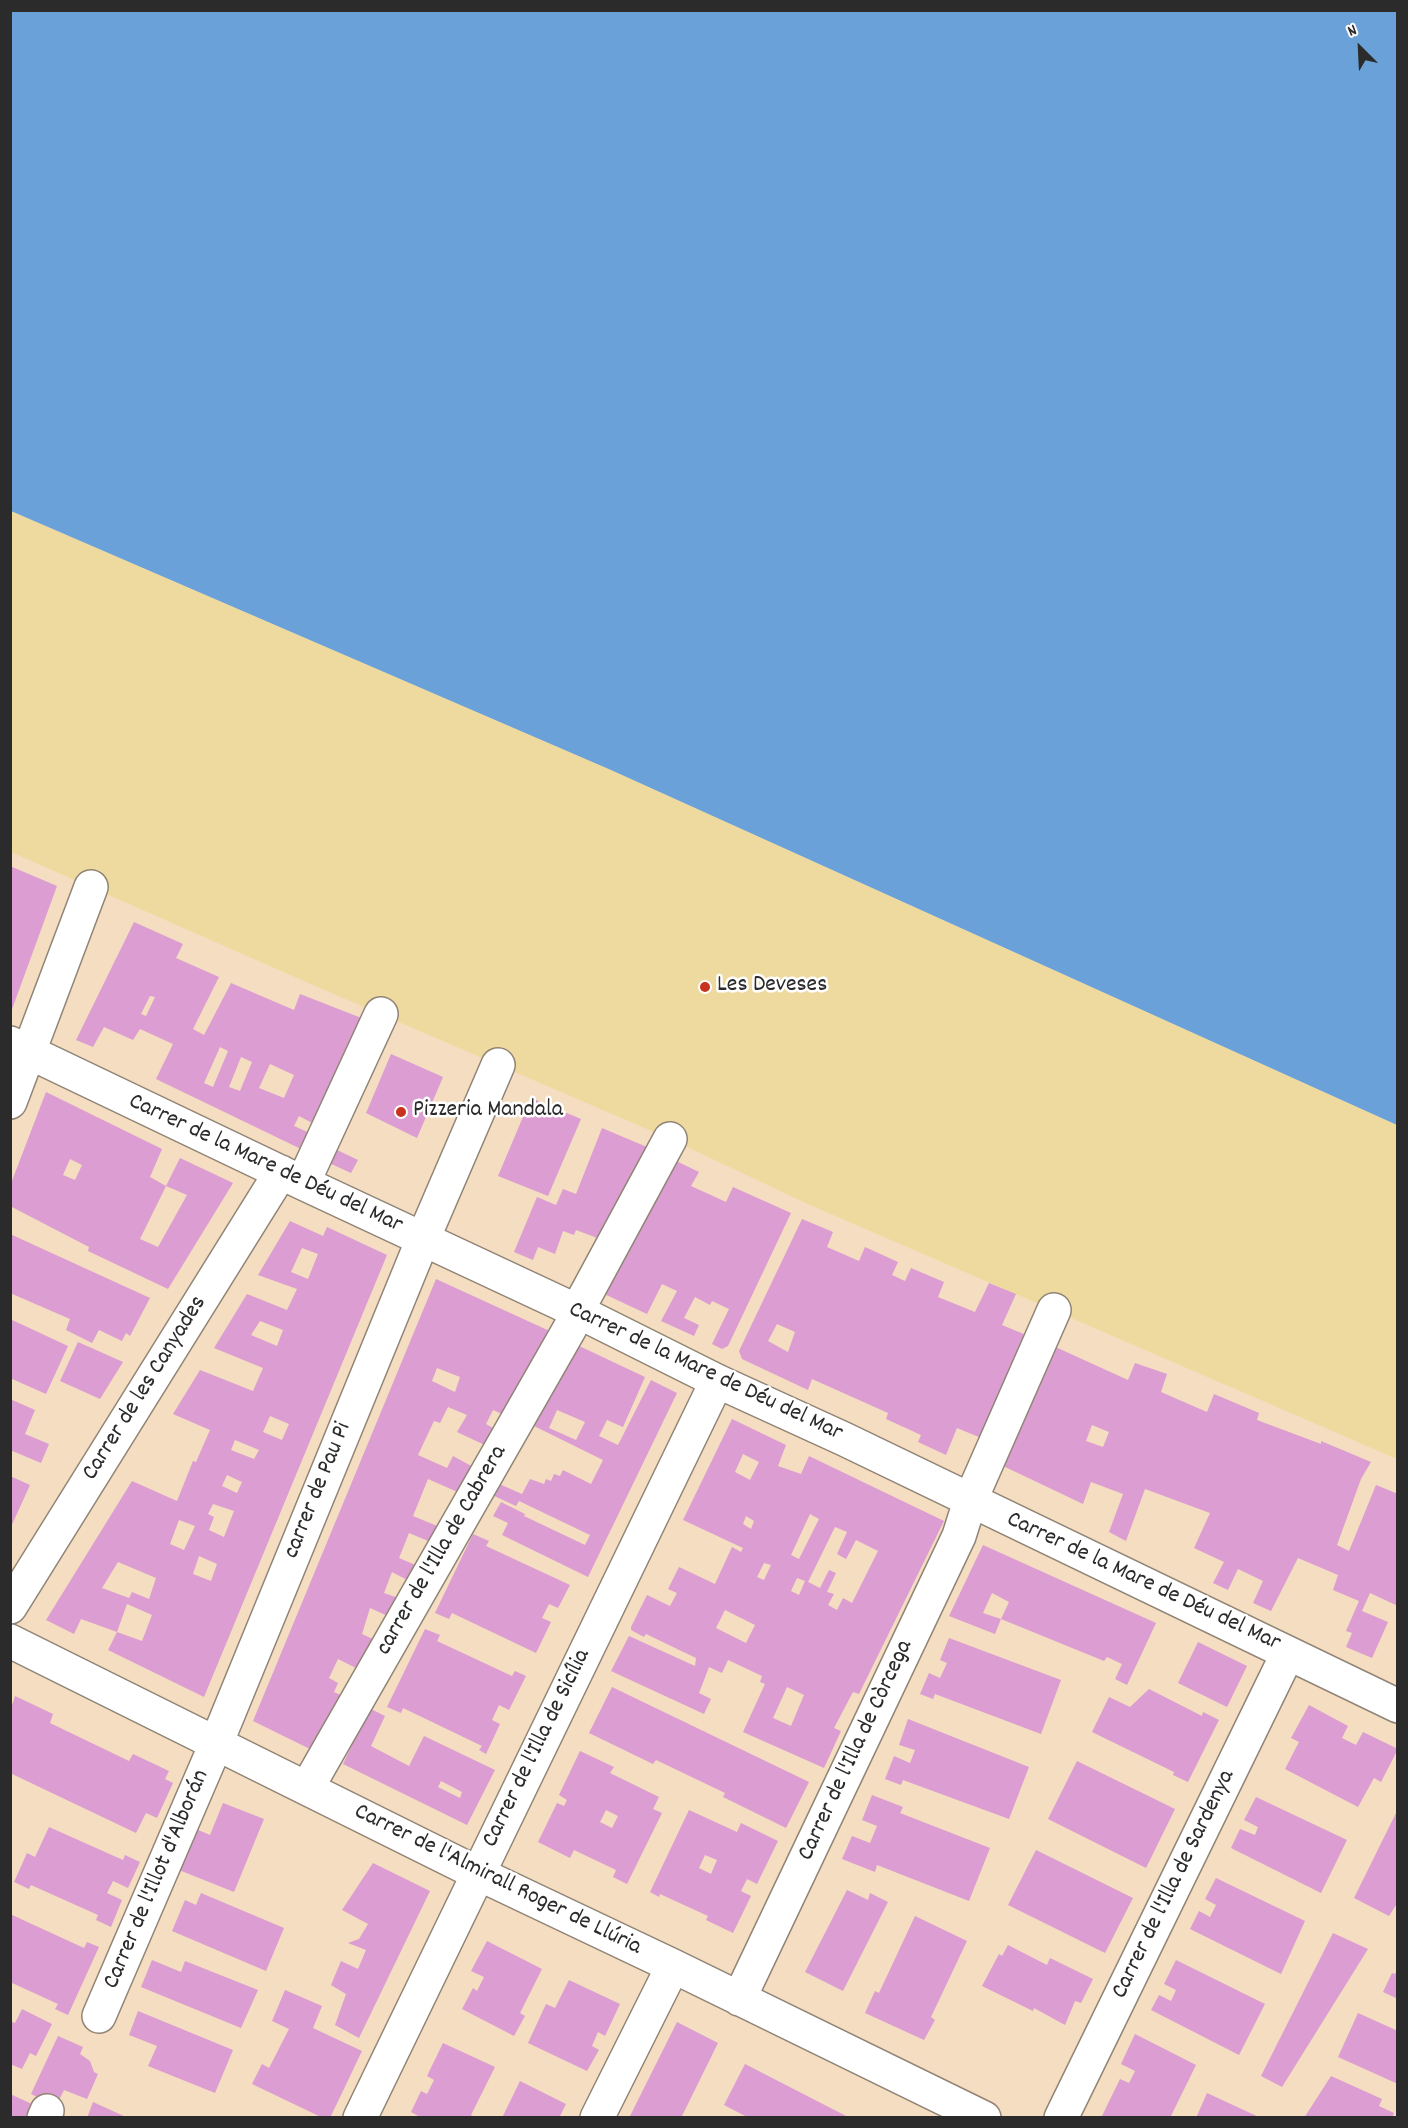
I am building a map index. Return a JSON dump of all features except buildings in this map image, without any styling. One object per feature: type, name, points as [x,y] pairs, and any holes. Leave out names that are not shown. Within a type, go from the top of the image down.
[{"type":"street","points":[[10,1102],[20,1048],[91,887]]},
{"type":"street","name":"Carrer de les Canyades","points":[[10,1607],[292,1178],[381,1014]]},
{"type":"street","name":"Carrer de la Mare de Déu del Mar","points":[[20,1048],[577,1311],[717,1381],[844,1439],[1398,1706]]},
{"type":"street","name":"carrer de Pau Pi","points":[[216,1744],[423,1239],[498,1065]]},
{"type":"street","name":"carrer de l'Illa de Cabrera","points":[[307,1788],[564,1339],[670,1139]]},
{"type":"street","name":"Carrer de l'Illa de Còrcega","points":[[739,1999],[954,1546],[970,1501],[1054,1311]]},
{"type":"street","name":"Carrer de l'Illa de Sicília","points":[[360,2118],[717,1381]]},
{"type":"street","name":"Carrer de l'Almirall Roger de Llúria","points":[[10,1641],[477,1873],[739,1999],[929,2106],[984,2118]]},
{"type":"street","name":"Carrer de l'Illa de Sardenya","points":[[1061,2118],[1288,1653]]},
{"type":"street","name":"Carrer de l'Illot d'Alborán","points":[[99,2016],[216,1744]]},
{"type":"street","points":[[597,2118],[673,1966]]},
{"type":"sand","name":"Les Deveses","points":[[11,511],[611,770],[1397,1125],[1397,1459],[810,1205],[670,1139],[11,852]]},
{"type":"water","points":[[11,10],[1397,11],[1397,1125],[611,770],[11,511]]},
{"type":"place","name":"Les Deveses","points":[[705,987]]},
{"type":"place","name":"Pizzeria Mandala","points":[[401,1112]]}]
